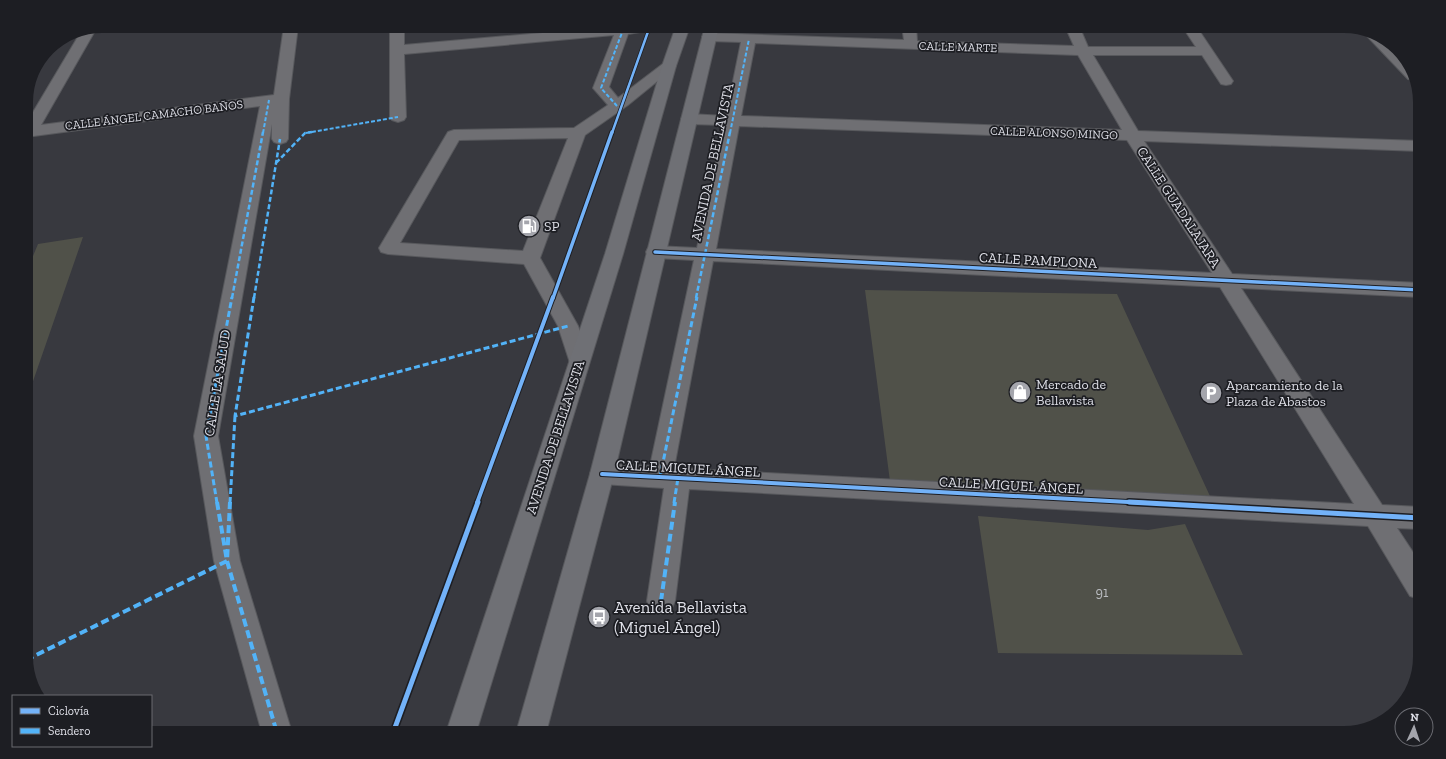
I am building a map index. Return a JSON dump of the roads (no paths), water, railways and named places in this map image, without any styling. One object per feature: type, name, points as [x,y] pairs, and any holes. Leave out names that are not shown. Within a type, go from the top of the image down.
[{"type":"main road","name":"AVENIDA DE BELLAVISTA","points":[[463,726],[614,254],[669,66],[681,33]]},
{"type":"main road","points":[[533,726],[602,474],[655,252],[710,33]]},
{"type":"street","name":"CALLE LA SALUD","points":[[275,726],[227,561],[206,436],[289,33]]},
{"type":"street","points":[[397,33],[398,117]]},
{"type":"street","points":[[397,50],[588,33]]},
{"type":"street","points":[[617,106],[601,88],[621,33]]},
{"type":"street","name":"CALLE MARTE","points":[[715,33],[748,39],[1082,51],[1207,52]]},
{"type":"street","points":[[910,33],[911,45]]},
{"type":"street","name":"CALLE GUADALAJARA","points":[[1075,33],[1082,51],[1132,136],[1226,280],[1413,576]]},
{"type":"street","points":[[1194,33],[1226,81]]},
{"type":"street","points":[[33,123],[85,35]]},
{"type":"street","name":"AVENIDA DE BELLAVISTA","points":[[661,601],[669,478],[704,254],[748,39]]},
{"type":"street","points":[[1386,48],[1399,62]]},
{"type":"street","points":[[530,258],[388,248],[454,135],[578,133],[617,106],[669,66]]},
{"type":"street","name":"CALLE LA SALUD","points":[[275,99],[280,139]]},
{"type":"street","name":"CALLE ÁNGEL CAMACHO BAÑOS","points":[[33,131],[275,99]]},
{"type":"street","name":"CALLE ALONSO MINGO","points":[[688,119],[1413,146]]},
{"type":"street","points":[[530,258],[578,133]]},
{"type":"street","name":"CALLE PAMPLONA","points":[[655,252],[1413,290]]},
{"type":"street","points":[[530,258],[568,326],[579,360]]},
{"type":"street","name":"CALLE MIGUEL ÁNGEL","points":[[602,474],[1413,518]]},
{"type":"place","name":"SP","points":[[529,226]]},
{"type":"place","name":"Mercado de Bellavista","points":[[1020,392]]},
{"type":"place","name":"Aparcamiento de la Plaza de Abastos","points":[[1211,393]]},
{"type":"place","name":"Avenida Bellavista (Miguel Ángel)","points":[[599,617]]}]
